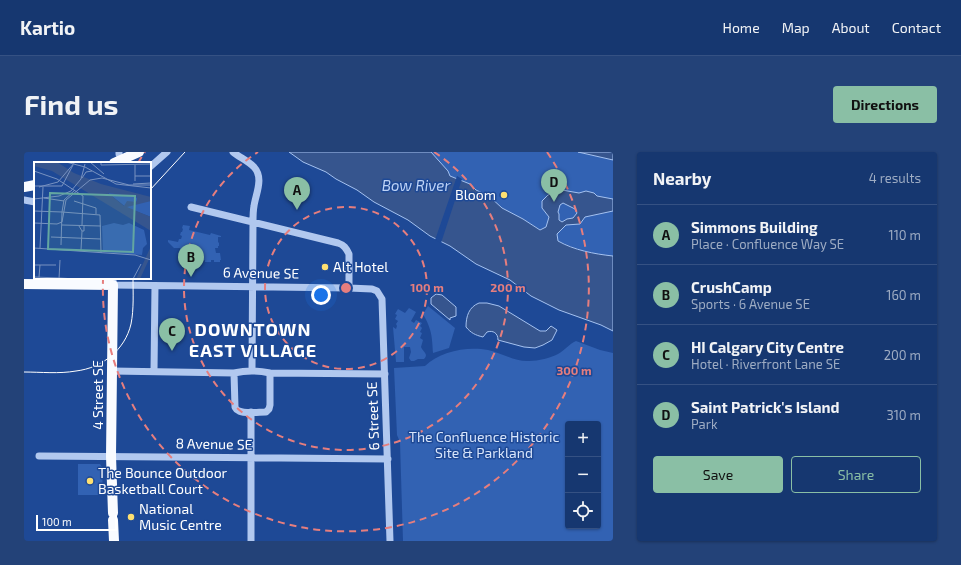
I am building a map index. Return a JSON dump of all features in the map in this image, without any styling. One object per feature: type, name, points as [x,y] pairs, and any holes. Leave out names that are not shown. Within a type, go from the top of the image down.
[{"type":"main road","points":[[117,156],[139,152]]},
{"type":"main road","points":[[24,187],[34,185]]},
{"type":"main road","name":"6 Avenue SE","points":[[24,284],[113,282]]},
{"type":"main road","name":"4 Street SE","points":[[113,282],[111,456],[114,541]]},
{"type":"street","points":[[151,166],[167,152]]},
{"type":"street","points":[[233,152],[254,167],[258,174],[259,185],[254,206],[253,222],[252,370]]},
{"type":"street","points":[[24,200],[34,202]]},
{"type":"street","points":[[24,203],[34,202]]},
{"type":"street","points":[[191,207],[343,245],[349,254],[349,288]]},
{"type":"street","name":"6 Avenue SE","points":[[113,282],[155,286],[349,288],[372,289],[377,292]]},
{"type":"street","points":[[154,371],[155,286]]},
{"type":"street","name":"6 Street SE","points":[[377,292],[382,299],[390,541]]},
{"type":"street","points":[[112,371],[234,373],[257,370],[270,373],[385,374]]},
{"type":"street","points":[[234,373],[235,407],[236,410],[240,412],[266,412],[269,409],[270,373]]},
{"type":"street","points":[[251,412],[251,541]]},
{"type":"street","name":"8 Avenue SE","points":[[39,456],[388,459]]},
{"type":"green space","points":[[431,152],[578,152],[613,160],[613,256],[594,254],[560,242],[502,208],[489,196],[476,190],[470,184],[450,176],[448,171]]},
{"type":"green space","points":[[183,225],[190,226],[189,230],[221,236],[218,237],[218,248],[215,248],[216,253],[220,253],[220,262],[214,262],[214,260],[211,260],[211,262],[205,262],[205,260],[202,260],[202,262],[188,262],[188,266],[190,268],[182,267],[181,259],[178,258],[180,248],[174,248],[168,240],[178,242],[179,239],[181,239],[182,236],[180,235]]},
{"type":"green space","points":[[428,306],[455,328],[449,348],[433,353],[431,333],[423,314]]},
{"type":"green space","points":[[409,308],[416,312],[411,321],[414,323],[416,320],[422,323],[420,326],[422,328],[420,332],[422,333],[420,338],[423,340],[421,347],[426,356],[424,359],[411,361],[409,358],[411,352],[410,347],[404,347],[404,362],[396,362],[393,327],[396,329],[396,324],[398,321],[395,319],[397,315],[395,314],[398,309],[405,313]]},
{"type":"green space","name":"The Confluence Historic Site & Parkland","points":[[576,341],[613,353],[613,541],[403,541],[400,442],[397,435],[394,368],[425,366],[446,353],[463,349],[488,350],[524,361],[548,358],[558,354]]},
{"type":"green space","name":"The Bounce Outdoor Basketball Court","points":[[78,464],[100,464],[102,467],[103,495],[78,495]]},
{"type":"water","name":"Bow River","points":[[289,152],[431,152],[448,171],[450,176],[470,184],[476,190],[489,196],[502,208],[540,230],[546,227],[549,217],[542,208],[542,201],[548,195],[562,190],[579,193],[586,191],[594,193],[597,196],[613,199],[613,211],[585,217],[580,224],[566,225],[557,234],[558,241],[571,247],[591,253],[613,256],[613,331],[601,325],[559,310],[531,296],[510,280],[476,264],[450,246],[430,236],[408,220],[374,202],[357,190],[326,172],[303,162]],"holes":[[[563,203],[575,209],[577,213],[573,218],[562,222],[559,220],[558,212],[560,205]]]},
{"type":"water","points":[[578,152],[613,152],[613,160]]},
{"type":"water","points":[[436,294],[442,295],[456,307],[456,316],[450,318],[450,320],[431,304],[431,298]]},
{"type":"water","points":[[479,303],[499,306],[540,331],[546,331],[551,326],[557,330],[552,340],[535,348],[524,347],[498,340],[496,334],[489,331],[483,337],[471,332],[466,327],[467,316],[470,309]]},
{"type":"pier","points":[[457,176],[462,179],[441,243],[435,240]]},
{"type":"tram line","points":[[151,189],[185,152]]},
{"type":"tram line","points":[[24,372],[57,373],[76,371],[95,366],[111,356],[124,342],[131,324],[133,307],[133,279]]},
{"type":"place","name":"Bloom","points":[[504,195]]},
{"type":"place","name":"Saint Patrick's Island","points":[[554,202]]},
{"type":"place","name":"Simmons Building","points":[[297,210]]},
{"type":"place","name":"Alt Hotel","points":[[325,267]]},
{"type":"place","name":"CrushCamp","points":[[191,277]]},
{"type":"place","name":"HI Calgary City Centre","points":[[172,351]]},
{"type":"place","name":"The Bounce Outdoor Basketball Court","points":[[90,481]]},
{"type":"place","name":"National Music Centre","points":[[131,517]]},
{"type":"district","name":"DOWNTOWN EAST VILLAGE","points":[[253,340]]}]
